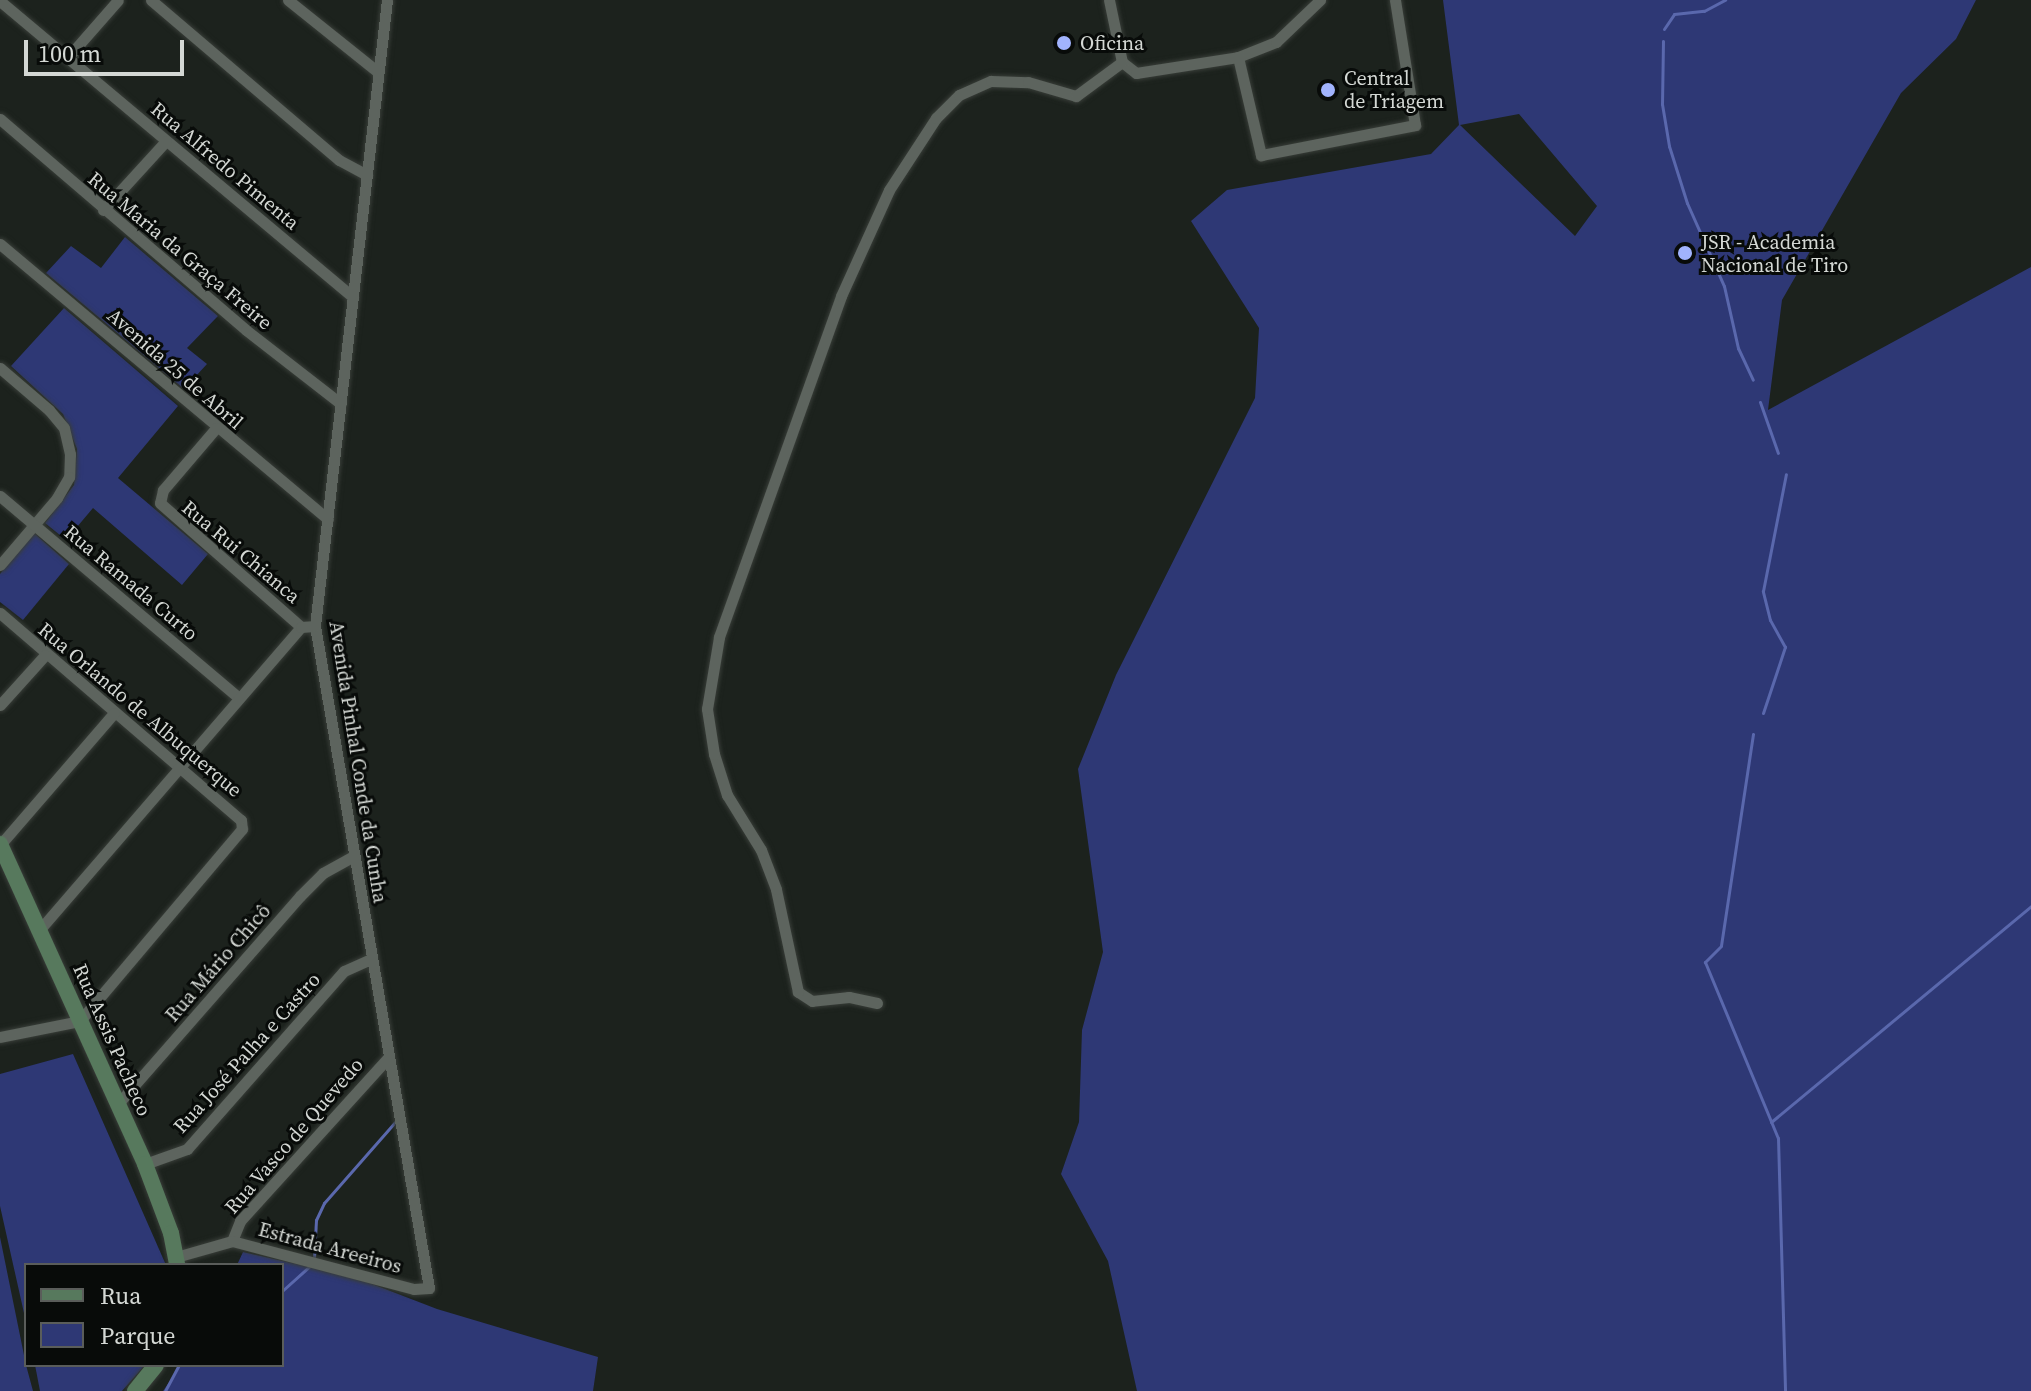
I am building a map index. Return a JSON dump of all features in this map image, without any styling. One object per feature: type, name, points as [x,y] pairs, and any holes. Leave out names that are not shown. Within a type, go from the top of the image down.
[{"type":"street","points":[[69,56],[118,0]]},
{"type":"street","points":[[151,0],[339,160],[367,175]]},
{"type":"street","points":[[288,0],[378,72]]},
{"type":"street","name":"Avenida Pinhal Conde da Cunha","points":[[387,0],[315,626],[387,1059],[429,1288]]},
{"type":"street","points":[[1109,0],[1122,62],[1136,73],[1238,57],[1276,42],[1320,0]]},
{"type":"street","points":[[1238,57],[1261,155],[1415,125],[1395,0]]},
{"type":"street","name":"Rua Alfredo Pimenta","points":[[0,1],[353,297]]},
{"type":"street","points":[[877,1003],[849,997],[812,1001],[798,992],[776,889],[761,850],[727,795],[714,754],[707,709],[719,637],[841,296],[889,190],[936,118],[959,95],[991,81],[1028,82],[1076,96],[1122,62]]},
{"type":"street","name":"Rua Maria da Graça Freire","points":[[0,119],[321,393],[341,404]]},
{"type":"street","points":[[103,210],[166,141]]},
{"type":"street","name":"Avenida 25 de Abril","points":[[0,244],[328,519]]},
{"type":"street","points":[[0,368],[49,410],[68,438],[69,477],[36,525],[0,565]]},
{"type":"street","name":"Rua Rui Chianca","points":[[216,428],[163,490],[160,503],[301,627]]},
{"type":"street","name":"Rua Ramada Curto","points":[[0,496],[239,698]]},
{"type":"street","name":"Rua Orlando de Albuquerque","points":[[0,613],[45,655],[241,820],[242,829],[80,1021]]},
{"type":"street","points":[[42,927],[301,627],[315,626]]},
{"type":"street","points":[[0,705],[45,655]]},
{"type":"street","points":[[0,844],[114,713]]},
{"type":"street","name":"Rua Assis Pacheco","points":[[0,844],[42,927],[80,1021],[145,1164],[176,1261]]},
{"type":"street","name":"Rua Mário Chicô","points":[[117,1105],[300,896],[323,873],[354,856]]},
{"type":"street","name":"Rua José Palha e Castro","points":[[145,1164],[187,1149],[344,971],[371,959]]},
{"type":"street","points":[[0,1037],[80,1021]]},
{"type":"street","name":"Rua Vasco de Quevedo","points":[[232,1241],[240,1221],[387,1059]]},
{"type":"street","name":"Estrada Areeiros","points":[[176,1261],[232,1241],[414,1289],[429,1288]]},
{"type":"street","points":[[135,1391],[154,1367]]},
{"type":"green space","points":[[1443,0],[1976,0],[1956,39],[1901,93],[1782,300],[1768,410],[2031,267],[2031,1391],[1137,1391],[1108,1261],[1061,1174],[1079,1122],[1082,1030],[1103,952],[1078,769],[1116,675],[1255,398],[1259,328],[1191,221],[1227,190],[1431,154],[1459,125]],"holes":[[[1519,114],[1597,206],[1575,236],[1460,125]]]},
{"type":"green space","points":[[125,237],[218,316],[187,348],[207,364],[184,389],[46,273],[71,246],[101,268]]},
{"type":"green space","points":[[64,308],[178,406],[118,478],[208,554],[182,585],[93,508],[66,540],[45,523],[74,485],[77,449],[63,414],[11,366]]},
{"type":"green space","points":[[34,533],[69,564],[23,620],[0,602],[0,574]]},
{"type":"green space","points":[[73,1054],[165,1263],[24,1263],[24,1313],[0,1206],[0,1074]]},
{"type":"green space","points":[[0,1237],[24,1367],[33,1391],[0,1391]]},
{"type":"green space","points":[[243,1252],[354,1277],[437,1309],[598,1357],[593,1391],[163,1391],[180,1367],[284,1367],[284,1263],[238,1263]]},
{"type":"green space","points":[[35,1367],[143,1367],[122,1391],[40,1391]]},
{"type":"waterway","points":[[1664,29],[1674,14],[1704,11],[1725,0]]},
{"type":"waterway","points":[[1663,41],[1662,104],[1669,146],[1687,203],[1724,286],[1738,348],[1753,380]]},
{"type":"waterway","points":[[1760,402],[1778,453]]},
{"type":"waterway","points":[[1763,713],[1785,647],[1770,620],[1763,591],[1786,474]]},
{"type":"waterway","points":[[1753,734],[1721,946],[1705,962],[1778,1138],[1785,1391]]},
{"type":"waterway","points":[[1771,1122],[2031,906]]},
{"type":"waterway","points":[[314,1258],[316,1220],[324,1203],[397,1120]]},
{"type":"waterway","points":[[284,1289],[311,1265]]},
{"type":"waterway","points":[[165,1391],[178,1367]]},
{"type":"place","name":"Oficina","points":[[1064,43]]},
{"type":"place","name":"Central de Triagem","points":[[1328,90]]},
{"type":"place","name":"JSR - Academia Nacional de Tiro","points":[[1685,253]]}]
